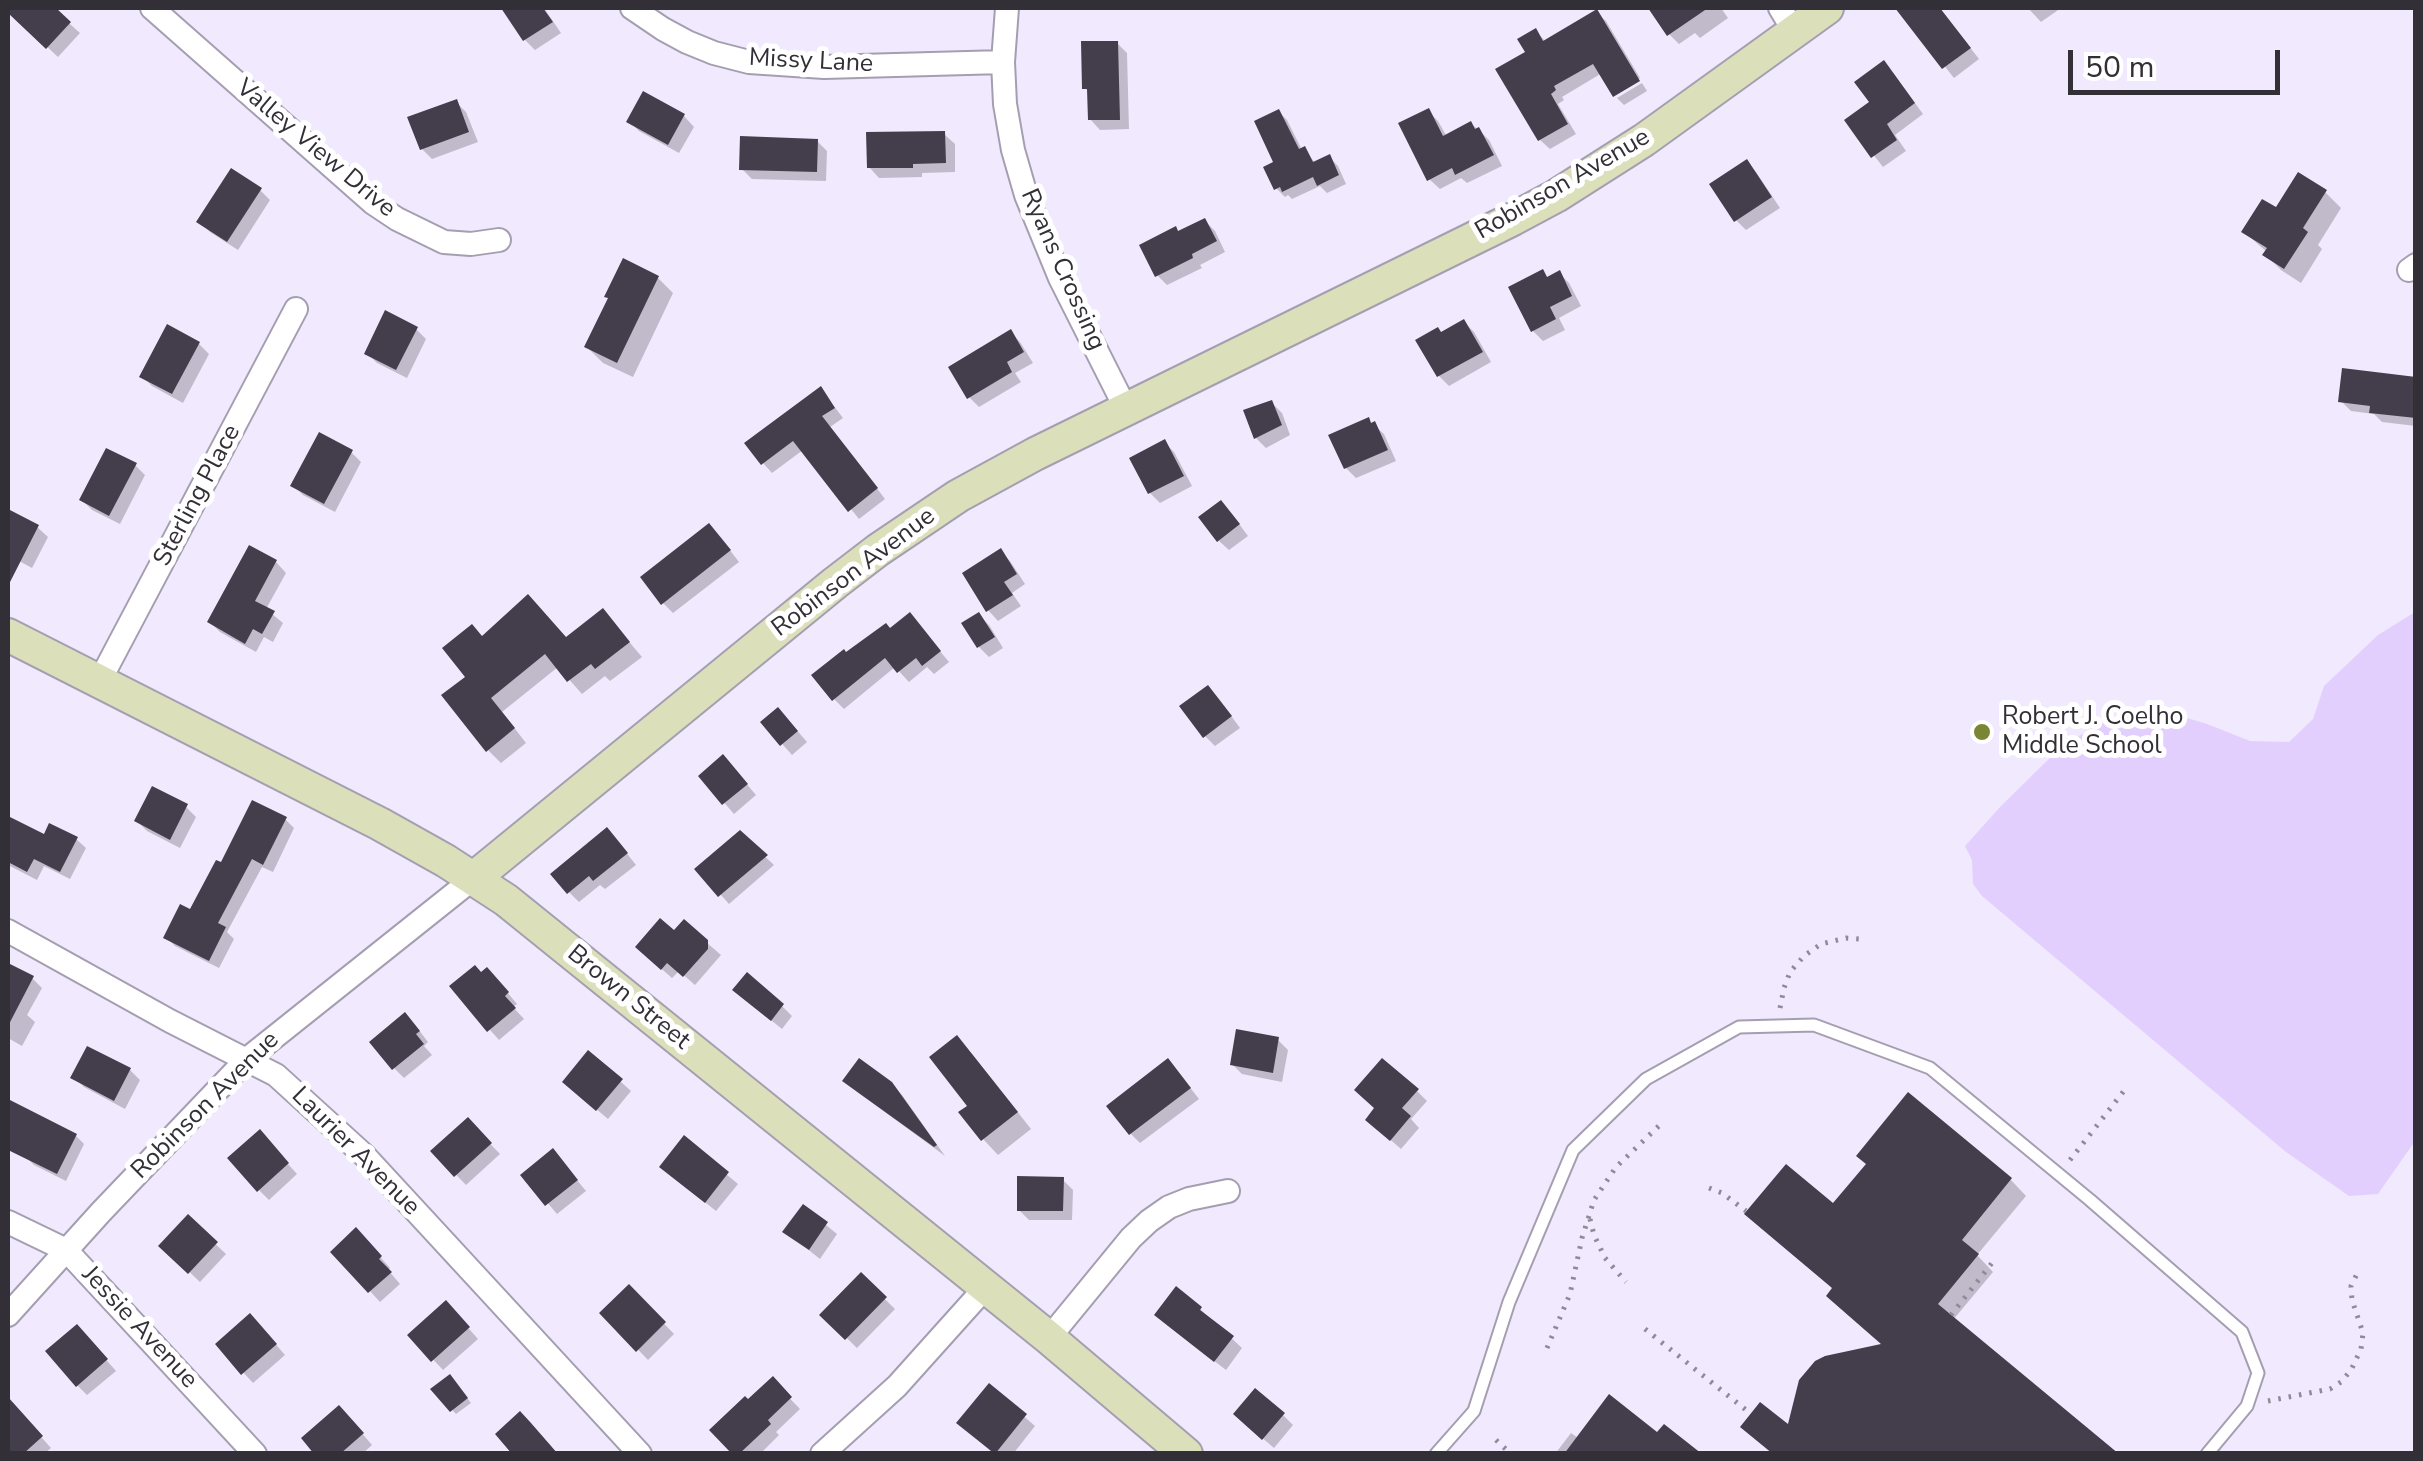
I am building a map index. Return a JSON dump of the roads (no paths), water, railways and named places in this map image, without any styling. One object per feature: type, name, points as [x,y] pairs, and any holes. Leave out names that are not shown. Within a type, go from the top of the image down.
[{"type":"street","name":"Valley View Drive","points":[[152,8],[397,219],[444,242],[500,240]]},
{"type":"street","name":"Missy Lane","points":[[632,8],[686,42],[749,62],[824,67],[1004,62]]},
{"type":"street","name":"Ryans Crossing","points":[[1007,8],[1005,104],[1026,194],[1060,278],[1126,410]]},
{"type":"street","name":"Robinson Avenue","points":[[8,1315],[247,1059],[878,550],[982,482],[1514,220],[1644,140],[1787,19],[1827,8]]},
{"type":"street","name":"Sterling Place","points":[[99,682],[296,309]]},
{"type":"street","name":"Brown Street","points":[[8,635],[380,824],[474,878],[534,922],[1049,1338],[1186,1454]]},
{"type":"street","name":"Laurier Avenue","points":[[8,931],[276,1075],[364,1155],[640,1454]]},
{"type":"street","points":[[1049,1338],[1149,1221],[1189,1199],[1228,1191]]},
{"type":"street","name":"Jessie Avenue","points":[[8,1222],[66,1250],[255,1454]]},
{"type":"street","points":[[822,1454],[897,1386],[984,1288]]},
{"type":"lane","points":[[1436,1454],[1474,1411],[1508,1302],[1572,1150],[1646,1078],[1739,1027],[1814,1025],[1930,1068],[2242,1332],[2258,1373],[2247,1406],[2207,1454]]},
{"type":"place","name":"Robert J. Coelho Middle School","points":[[1982,732]]}]
